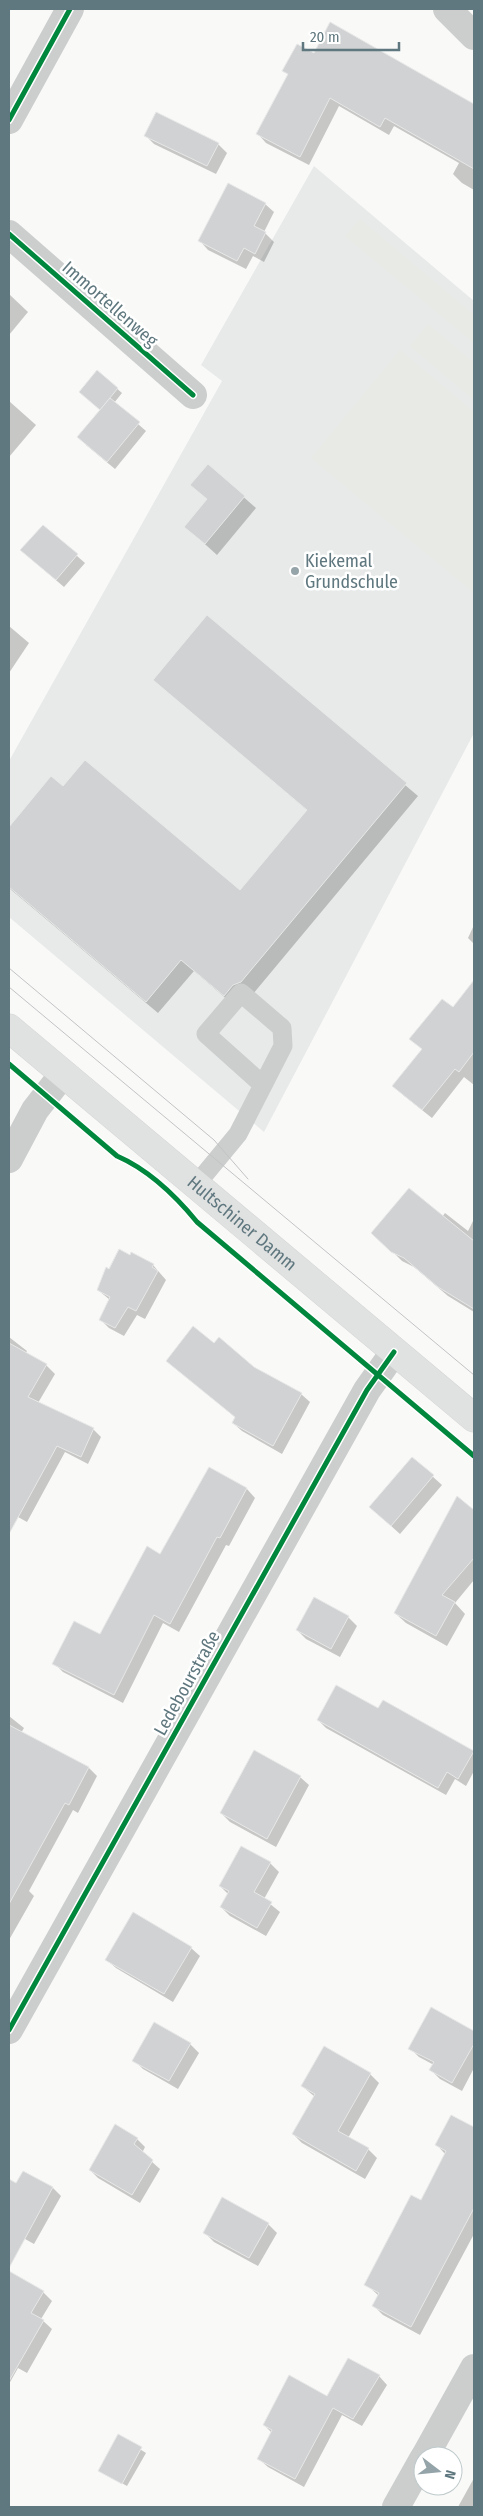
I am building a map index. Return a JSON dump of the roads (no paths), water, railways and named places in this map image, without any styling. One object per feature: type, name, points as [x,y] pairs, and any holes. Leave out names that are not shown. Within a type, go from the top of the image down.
[{"type":"main road","name":"Hultschiner Damm","points":[[9,1028],[195,1186],[474,1418]]},
{"type":"street","points":[[9,120],[70,9]]},
{"type":"street","points":[[447,9],[474,36]]},
{"type":"street","name":"Immortellenweg","points":[[9,234],[193,395]]},
{"type":"street","points":[[9,1159],[36,1110],[63,1074]]},
{"type":"street","name":"Ledebourstraße","points":[[9,2030],[376,1374],[394,1352]]},
{"type":"street","points":[[431,2446],[474,2368]]},
{"type":"street","points":[[396,2507],[413,2477]]},
{"type":"lane","points":[[195,1186],[238,1134],[283,1046],[282,1028],[241,993],[206,1034],[263,1085]]},
{"type":"tram line","points":[[9,968],[214,1140],[248,1179]]},
{"type":"tram line","points":[[9,987],[474,1375]]},
{"type":"place","name":"Kiekemal Grundschule","points":[[295,571]]}]
